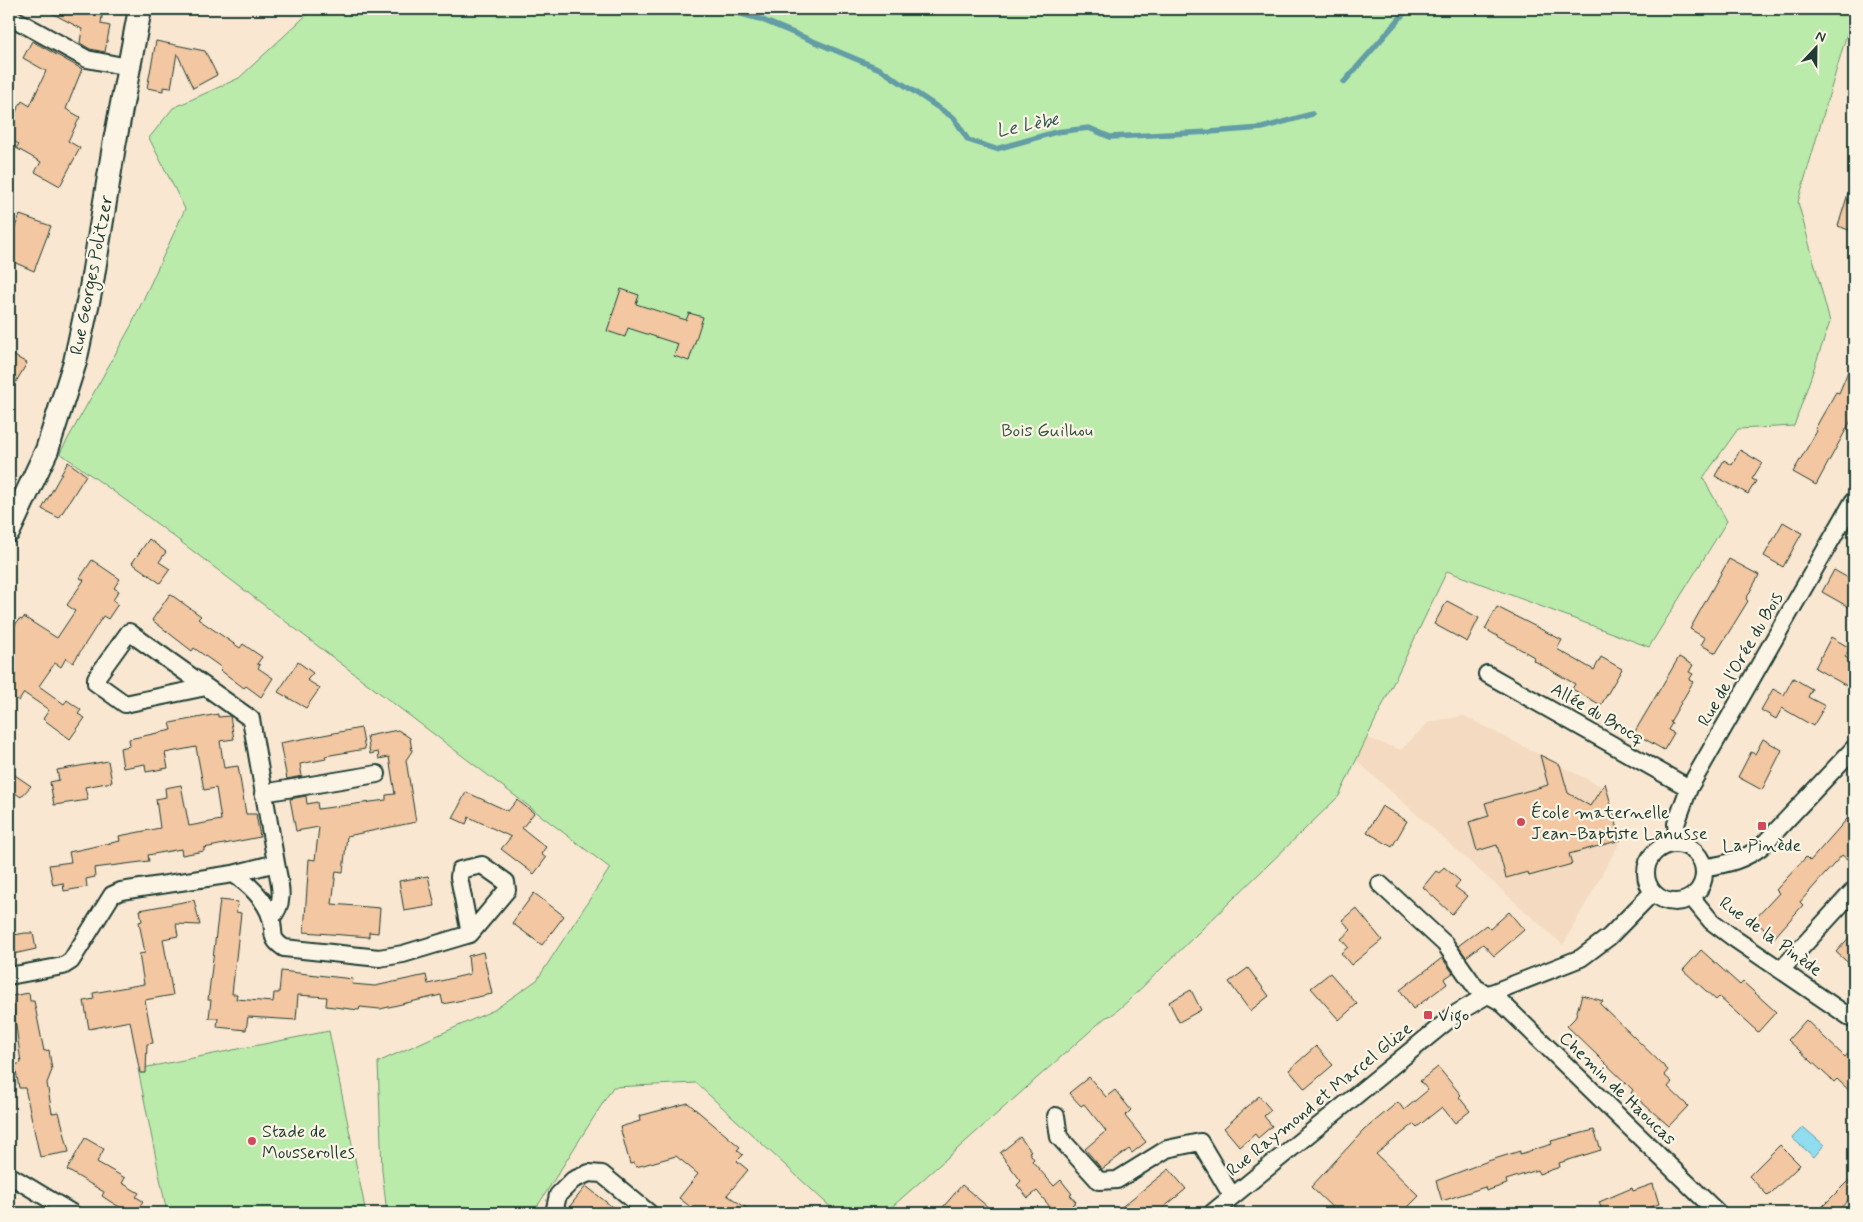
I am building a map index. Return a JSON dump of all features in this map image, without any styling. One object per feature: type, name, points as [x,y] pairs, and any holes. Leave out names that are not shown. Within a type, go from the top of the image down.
[{"type":"street","name":"Rue Georges Politzer","points":[[9,531],[47,450],[75,362],[92,288],[128,67],[140,9]]},
{"type":"street","points":[[9,16],[87,60],[128,67]]},
{"type":"street","name":"Rue de l'Orée du Bois","points":[[1678,843],[1676,824],[1689,788],[1848,524],[1854,500]]},
{"type":"street","points":[[206,687],[125,704],[96,683],[96,678],[129,632],[251,719],[282,897],[278,911],[271,918]]},
{"type":"street","name":"Allée du Brocq","points":[[1487,674],[1689,788]]},
{"type":"street","points":[[1705,867],[1726,865],[1751,855],[1761,847],[1854,748]]},
{"type":"street","points":[[263,793],[377,774]]},
{"type":"street","points":[[1678,843],[1694,850],[1701,857],[1705,867],[1704,880],[1700,890],[1692,898],[1672,902],[1662,900],[1653,892],[1646,878],[1647,863],[1659,848],[1678,843]]},
{"type":"street","points":[[9,976],[63,966],[71,961],[112,894],[233,874],[276,862]]},
{"type":"street","points":[[233,874],[252,889],[271,918],[272,934],[275,942],[284,948],[379,958],[403,954],[470,934]]},
{"type":"street","name":"Chemin de Haoucas","points":[[1380,884],[1445,944],[1476,988],[1489,994],[1508,1009],[1718,1213]]},
{"type":"street","points":[[1781,970],[1854,890]]},
{"type":"street","name":"Rue Raymond et Marcel Glize","points":[[1212,1213],[1435,1030],[1489,994],[1581,958],[1609,937],[1653,892]]},
{"type":"street","name":"Rue de la Pinède","points":[[1692,898],[1711,921],[1854,1020]]},
{"type":"street","points":[[1056,1116],[1059,1137],[1098,1181],[1117,1180],[1167,1149],[1200,1142],[1232,1196]]},
{"type":"street","points":[[554,1213],[558,1195],[573,1180],[589,1173],[602,1174],[649,1213]]},
{"type":"street","points":[[9,1175],[72,1213]]},
{"type":"shaded area","name":"École maternelle Jean-Baptiste Lanusse","points":[[1464,716],[1602,787],[1605,783],[1621,840],[1563,945],[1356,760],[1367,738],[1401,750],[1429,722]]},
{"type":"green space","name":"Bois Guilhou","points":[[313,9],[1226,9],[1239,12],[1242,9],[1854,9],[1798,202],[1830,322],[1794,426],[1738,429],[1703,478],[1727,521],[1649,647],[1447,571],[1339,796],[1127,1002],[1112,1015],[1106,1017],[885,1213],[837,1213],[696,1083],[613,1087],[533,1213],[387,1213],[382,1171],[378,1062],[494,1010],[537,980],[610,868],[131,504],[60,453],[131,326],[185,209],[149,138],[173,108],[239,78]]},
{"type":"green space","name":"Stade de Mousserolles","points":[[329,1031],[366,1213],[167,1213],[138,1069]]},
{"type":"water","points":[[1803,1127],[1824,1145],[1814,1157],[1792,1138]]},
{"type":"building","points":[[44,9],[103,9],[101,24],[110,26],[105,52],[90,49],[80,43],[82,29]]},
{"type":"building","points":[[32,41],[82,69],[66,109],[80,117],[68,141],[80,148],[60,186],[35,172],[41,162],[16,148],[19,144],[9,139],[9,124],[22,101],[30,106],[46,71],[23,58]]},
{"type":"building","points":[[156,41],[205,51],[217,75],[193,88],[177,53],[171,88],[163,87],[163,91],[147,88]]},
{"type":"building","points":[[1851,184],[1854,185],[1854,232],[1838,226]]},
{"type":"building","points":[[20,215],[51,226],[34,271],[9,260],[9,241]]},
{"type":"building","points":[[621,289],[639,295],[636,304],[686,320],[689,313],[703,317],[689,361],[674,356],[678,344],[628,328],[625,337],[607,331]]},
{"type":"building","points":[[9,353],[27,363],[9,394]]},
{"type":"building","points":[[1854,357],[1854,415],[1816,485],[1793,472],[1817,431],[1815,429],[1836,392],[1839,393]]},
{"type":"building","points":[[1740,450],[1762,463],[1752,479],[1756,481],[1748,494],[1715,476],[1724,460],[1732,465]]},
{"type":"building","points":[[68,462],[86,475],[59,518],[42,509]]},
{"type":"building","points":[[1783,522],[1802,533],[1783,567],[1764,556]]},
{"type":"building","points":[[149,539],[166,552],[159,562],[170,569],[160,583],[132,563]]},
{"type":"building","points":[[1729,559],[1759,575],[1746,599],[1748,601],[1716,653],[1701,645],[1705,638],[1690,629]]},
{"type":"building","points":[[92,560],[120,579],[114,588],[119,591],[113,600],[118,604],[108,619],[103,616],[73,663],[66,658],[61,667],[55,663],[39,686],[64,704],[67,700],[81,710],[78,714],[85,718],[70,739],[43,719],[49,710],[24,693],[19,701],[9,694],[9,635],[19,619],[22,620],[24,617],[57,638],[75,611],[67,605],[84,580],[80,578]]},
{"type":"building","points":[[1834,570],[1850,579],[1848,582],[1854,586],[1854,610],[1822,592]]},
{"type":"building","points":[[170,594],[201,616],[198,619],[240,648],[243,644],[262,657],[257,664],[260,665],[258,668],[273,678],[261,697],[246,686],[244,688],[220,670],[222,668],[194,648],[192,651],[152,620]]},
{"type":"building","points":[[1447,601],[1479,618],[1467,642],[1434,624]]},
{"type":"building","points":[[1497,607],[1562,640],[1557,649],[1594,670],[1601,657],[1622,669],[1601,705],[1572,689],[1575,684],[1533,660],[1534,657],[1485,629]]},
{"type":"building","points":[[1831,637],[1850,648],[1845,657],[1854,662],[1854,690],[1815,668]]},
{"type":"building","points":[[1679,657],[1693,665],[1689,672],[1693,674],[1689,680],[1693,682],[1670,722],[1672,723],[1668,730],[1674,733],[1664,750],[1634,733]]},
{"type":"building","points":[[298,662],[313,673],[307,680],[320,688],[306,708],[278,692]]},
{"type":"building","points":[[1793,678],[1812,689],[1808,697],[1825,706],[1813,726],[1782,708],[1776,719],[1761,710],[1773,689],[1784,695]]},
{"type":"building","points":[[218,714],[218,717],[230,716],[234,739],[220,741],[224,768],[238,766],[246,814],[256,814],[260,837],[204,848],[204,851],[182,855],[181,849],[148,855],[149,861],[94,868],[95,877],[86,879],[87,887],[64,891],[63,883],[53,885],[49,865],[71,862],[69,852],[120,841],[119,836],[160,828],[156,799],[166,797],[165,788],[181,785],[189,826],[221,820],[216,788],[204,790],[196,747],[165,753],[168,768],[146,772],[145,764],[123,768],[120,748],[130,746],[129,739],[172,730],[170,723]]},
{"type":"building","points":[[361,728],[365,749],[325,756],[326,759],[300,764],[302,776],[287,779],[280,743]]},
{"type":"building","points":[[398,730],[410,738],[412,751],[406,760],[416,822],[347,836],[343,872],[336,871],[332,904],[380,908],[378,933],[369,932],[369,937],[304,932],[309,859],[315,860],[319,827],[296,831],[290,799],[306,796],[307,804],[317,802],[318,809],[386,800],[386,795],[395,794],[389,757],[379,759],[378,752],[370,754],[367,736]]},
{"type":"building","points":[[1763,739],[1782,750],[1762,790],[1738,777],[1751,752],[1755,754]]},
{"type":"building","points":[[1540,755],[1560,765],[1568,793],[1590,806],[1605,783],[1621,840],[1569,854],[1572,864],[1529,876],[1528,872],[1506,878],[1497,845],[1477,851],[1469,822],[1489,816],[1485,803],[1548,785]]},
{"type":"building","points":[[108,761],[112,782],[85,787],[88,800],[54,805],[50,782],[59,780],[57,770]]},
{"type":"building","points":[[9,771],[31,786],[21,797],[9,789]]},
{"type":"building","points":[[466,792],[508,811],[517,800],[534,813],[522,828],[546,847],[541,854],[546,858],[534,874],[501,849],[511,837],[469,817],[466,824],[453,818]]},
{"type":"building","points":[[1382,806],[1407,821],[1392,847],[1367,832]]},
{"type":"building","points":[[1854,811],[1854,850],[1847,859],[1842,855],[1800,902],[1803,905],[1774,938],[1754,920],[1779,893],[1776,890],[1806,857],[1810,861]]},
{"type":"building","points":[[1444,867],[1460,881],[1455,887],[1467,896],[1452,914],[1423,887],[1436,871],[1439,873]]},
{"type":"building","points":[[428,876],[435,906],[404,911],[399,881]]},
{"type":"building","points":[[534,893],[564,916],[542,945],[512,923]]},
{"type":"building","points":[[194,900],[200,925],[176,924],[178,936],[163,939],[173,995],[145,1000],[153,1043],[147,1044],[146,1073],[140,1073],[130,1021],[89,1029],[84,1001],[94,999],[93,993],[144,984],[139,954],[145,953],[139,922],[142,921],[140,910]]},
{"type":"building","points":[[220,900],[238,902],[236,912],[241,913],[232,994],[237,994],[236,999],[273,1002],[274,993],[279,993],[281,971],[353,979],[352,984],[375,986],[426,975],[428,984],[470,974],[468,956],[483,952],[492,994],[443,1004],[441,995],[380,1009],[360,1007],[359,1010],[326,1006],[327,997],[298,995],[296,1020],[248,1017],[246,1030],[217,1027],[218,1018],[209,1018],[211,1000],[208,1000]]},
{"type":"building","points":[[1356,908],[1382,940],[1351,965],[1341,953],[1348,947],[1341,939],[1351,930],[1342,920]]},
{"type":"building","points":[[1509,912],[1524,930],[1494,956],[1483,944],[1466,957],[1458,946],[1486,925],[1490,929]]},
{"type":"building","points":[[1854,932],[1854,968],[1836,952]]},
{"type":"building","points":[[33,933],[36,949],[9,955],[9,936]]},
{"type":"building","points":[[1701,950],[1740,985],[1743,982],[1776,1012],[1758,1032],[1719,997],[1716,1000],[1683,970]]},
{"type":"building","points":[[1442,958],[1453,973],[1444,979],[1447,984],[1413,1009],[1400,990]]},
{"type":"building","points":[[1248,968],[1269,996],[1250,1011],[1229,982]]},
{"type":"building","points":[[1330,973],[1357,1004],[1339,1020],[1311,988]]},
{"type":"building","points":[[1191,990],[1201,1010],[1179,1022],[1169,1002]]},
{"type":"building","points":[[29,993],[30,1001],[34,1001],[44,1051],[49,1050],[52,1070],[47,1083],[52,1113],[59,1112],[69,1152],[40,1157],[25,1088],[19,1088],[15,1065],[21,1063],[12,996]]},
{"type":"building","points":[[1582,995],[1603,1001],[1600,1004],[1668,1070],[1664,1075],[1672,1082],[1668,1087],[1688,1106],[1669,1126],[1631,1093],[1633,1090],[1567,1026],[1575,1018]]},
{"type":"building","points":[[1806,1020],[1845,1057],[1854,1047],[1854,1095],[1837,1079],[1834,1082],[1788,1040]]},
{"type":"building","points":[[1316,1046],[1333,1065],[1305,1089],[1289,1070]]},
{"type":"building","points":[[1438,1067],[1461,1095],[1459,1097],[1470,1111],[1455,1123],[1442,1107],[1417,1127],[1414,1124],[1376,1154],[1419,1196],[1402,1213],[1338,1213],[1311,1187],[1364,1130],[1398,1102],[1404,1110],[1428,1090],[1420,1081]]},
{"type":"building","points":[[1089,1077],[1106,1097],[1115,1090],[1131,1110],[1125,1116],[1146,1142],[1132,1153],[1129,1149],[1102,1169],[1085,1149],[1106,1131],[1084,1104],[1081,1106],[1069,1093]]},
{"type":"building","points":[[1259,1096],[1271,1110],[1264,1116],[1272,1126],[1258,1138],[1255,1134],[1240,1147],[1224,1128]]},
{"type":"building","points":[[688,1103],[740,1147],[737,1150],[743,1155],[737,1161],[748,1170],[727,1195],[754,1213],[698,1213],[679,1198],[698,1174],[676,1156],[636,1167],[634,1163],[630,1164],[620,1127],[640,1121],[639,1116]]},
{"type":"building","points":[[1594,1130],[1601,1150],[1559,1163],[1560,1167],[1539,1174],[1537,1170],[1506,1180],[1507,1184],[1486,1191],[1485,1187],[1442,1201],[1436,1181],[1488,1161],[1520,1151],[1520,1154],[1552,1144],[1551,1141]]},
{"type":"building","points":[[1020,1137],[1031,1151],[1029,1152],[1034,1159],[1032,1161],[1054,1186],[1061,1180],[1072,1194],[1070,1195],[1076,1202],[1072,1205],[1078,1213],[1055,1213],[1037,1191],[1028,1198],[1017,1185],[1021,1181],[1000,1153]]},
{"type":"building","points":[[85,1138],[104,1149],[97,1162],[125,1178],[122,1183],[139,1193],[136,1197],[143,1201],[136,1213],[130,1213],[111,1202],[102,1196],[104,1192],[67,1170]]},
{"type":"building","points":[[1780,1145],[1800,1165],[1768,1196],[1749,1176]]},
{"type":"building","points":[[1169,1169],[1186,1189],[1157,1213],[1114,1213]]},
{"type":"building","points":[[1854,1175],[1854,1194],[1836,1213],[1816,1213]]},
{"type":"building","points":[[1653,1184],[1659,1204],[1631,1213],[1603,1213],[1599,1202],[1632,1188],[1633,1191]]},
{"type":"building","points":[[962,1185],[995,1213],[938,1213]]},
{"type":"building","points":[[586,1186],[620,1213],[579,1213],[570,1206]]},
{"type":"waterway","name":"Le Lèbe","points":[[723,9],[760,19],[880,69],[954,118],[968,140],[996,149],[1056,132],[1089,128],[1110,137],[1210,132],[1262,128],[1312,114]]},
{"type":"waterway","name":"Le Lèbe","points":[[1344,82],[1408,9]]},
{"type":"place","name":"École maternelle Jean-Baptiste Lanusse","points":[[1521,822]]},
{"type":"place","name":"La Pinède","points":[[1762,826]]},
{"type":"place","name":"Vigo","points":[[1428,1015]]},
{"type":"place","name":"Stade de Mousserolles","points":[[252,1141]]}]
